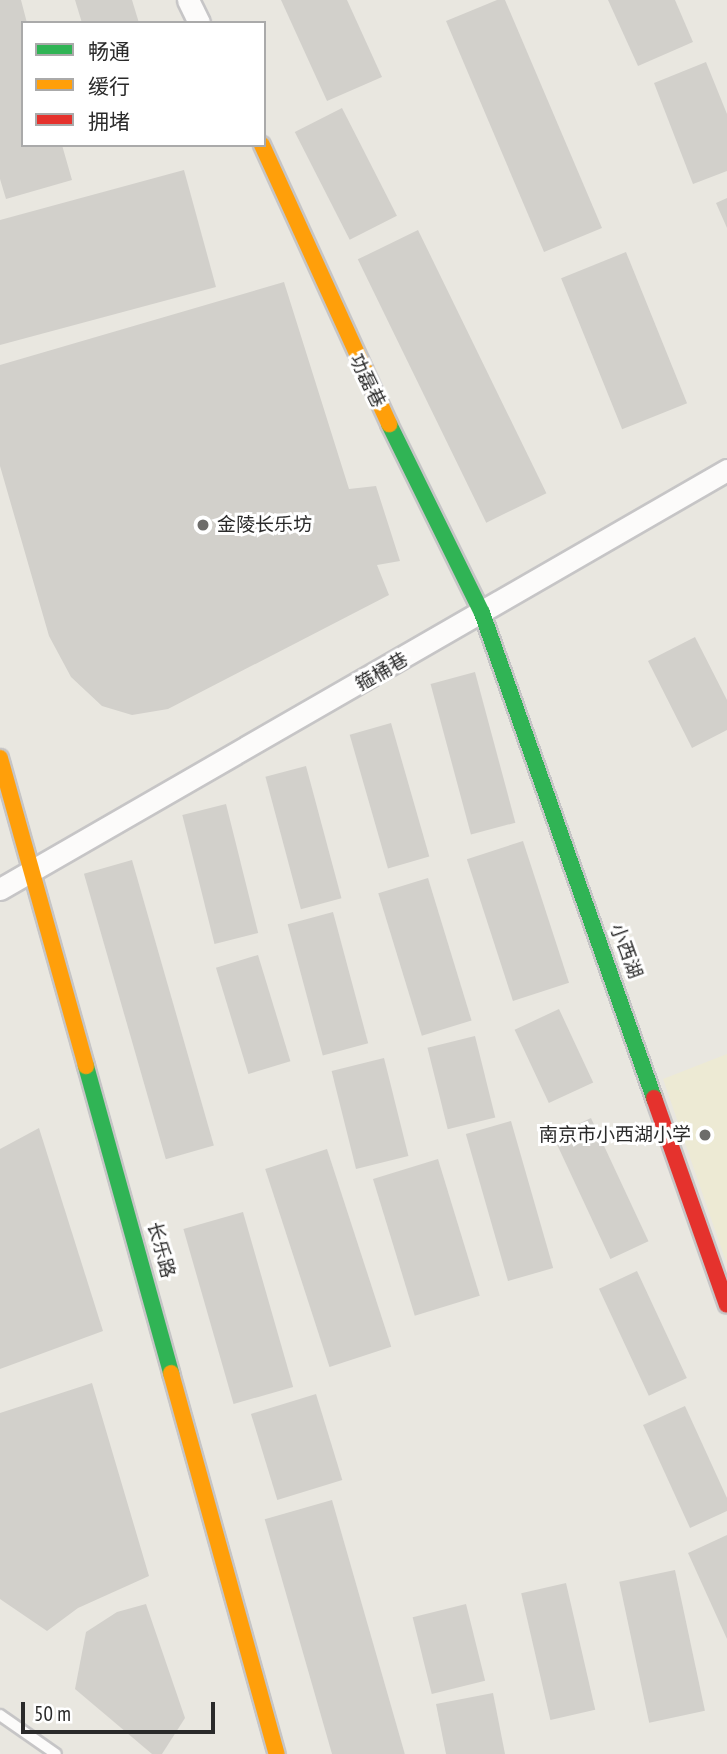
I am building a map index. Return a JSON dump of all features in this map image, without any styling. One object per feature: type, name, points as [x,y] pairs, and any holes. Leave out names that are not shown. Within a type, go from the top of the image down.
[{"type":"street","points":[[188,0],[198,21]]},
{"type":"street","name":"功磊巷","points":[[263,147],[344,334],[482,613]]},
{"type":"street","name":"箍桶巷","points":[[0,889],[37,872],[727,470]]},
{"type":"street","name":"小西湖","points":[[482,613],[727,1305]]},
{"type":"street","name":"长乐路","points":[[0,758],[37,872],[277,1754]]},
{"type":"lane","points":[[0,1715],[56,1754]]},
{"type":"shaded area","name":"南京市小西湖小学","points":[[727,1054],[727,1265],[663,1079]]},
{"type":"building","points":[[0,0],[21,0],[26,21],[21,21],[21,147],[63,147],[72,180],[6,199],[0,179]]},
{"type":"building","points":[[75,0],[132,0],[138,21],[81,21]]},
{"type":"building","points":[[281,0],[347,0],[382,77],[327,101]]},
{"type":"building","points":[[497,0],[505,0],[602,228],[544,252],[446,21]]},
{"type":"building","points":[[608,0],[675,0],[693,42],[638,66]]},
{"type":"building","points":[[706,62],[727,114],[727,171],[693,184],[654,83]]},
{"type":"building","points":[[342,108],[397,216],[350,240],[295,132]]},
{"type":"building","points":[[184,170],[216,287],[0,345],[0,220]]},
{"type":"building","points":[[727,198],[727,228],[716,203]]},
{"type":"building","points":[[418,230],[546,493],[486,523],[358,259]]},
{"type":"building","points":[[626,252],[687,403],[622,429],[561,278]]},
{"type":"building","name":"金陵长乐坊","points":[[284,282],[349,489],[376,486],[400,561],[377,565],[389,595],[168,709],[132,715],[102,706],[71,677],[49,636],[0,466],[0,365]]},
{"type":"building","points":[[695,637],[727,700],[727,730],[692,748],[648,661]]},
{"type":"building","points":[[475,672],[515,823],[471,835],[431,684]]},
{"type":"building","points":[[391,723],[429,857],[388,868],[350,735]]},
{"type":"building","points":[[306,766],[341,898],[301,909],[265,777]]},
{"type":"building","points":[[226,804],[258,933],[215,944],[182,815]]},
{"type":"building","points":[[523,841],[569,983],[513,1001],[467,859]]},
{"type":"building","points":[[132,860],[214,1145],[166,1159],[84,874]]},
{"type":"building","points":[[428,878],[472,1020],[422,1036],[378,893]]},
{"type":"building","points":[[333,912],[368,1043],[323,1056],[288,924]]},
{"type":"building","points":[[258,955],[290,1061],[248,1074],[216,968]]},
{"type":"building","points":[[559,1009],[593,1082],[549,1103],[515,1030]]},
{"type":"building","points":[[475,1036],[495,1118],[448,1129],[427,1048]]},
{"type":"building","points":[[384,1058],[408,1156],[356,1169],[332,1071]]},
{"type":"building","points":[[591,1118],[648,1241],[610,1259],[553,1136]]},
{"type":"building","points":[[511,1121],[553,1268],[508,1281],[466,1134]]},
{"type":"building","points":[[39,1128],[103,1331],[0,1369],[0,1149]]},
{"type":"building","points":[[327,1149],[391,1347],[329,1367],[265,1169]]},
{"type":"building","points":[[438,1159],[480,1296],[415,1316],[373,1179]]},
{"type":"building","points":[[243,1212],[293,1387],[234,1404],[183,1229]]},
{"type":"building","points":[[637,1271],[687,1378],[649,1396],[599,1289]]},
{"type":"building","points":[[92,1383],[149,1576],[78,1608],[47,1631],[0,1599],[0,1413]]},
{"type":"building","points":[[316,1394],[342,1480],[277,1500],[251,1414]]},
{"type":"building","points":[[685,1406],[727,1498],[727,1511],[690,1528],[643,1425]]},
{"type":"building","points":[[332,1500],[405,1754],[332,1754],[265,1519]]},
{"type":"building","points":[[727,1535],[727,1639],[688,1553]]},
{"type":"building","points":[[675,1570],[705,1711],[649,1723],[619,1582]]},
{"type":"building","points":[[566,1583],[595,1710],[550,1720],[521,1593]]},
{"type":"building","points":[[146,1604],[185,1718],[162,1754],[152,1754],[75,1689],[86,1632],[117,1612]]},
{"type":"building","points":[[466,1604],[485,1681],[432,1694],[413,1617]]},
{"type":"building","points":[[493,1693],[505,1754],[446,1754],[436,1704]]},
{"type":"traffic: fast","points":[[389,424],[482,613],[654,1098]]},
{"type":"traffic: fast","points":[[86,1066],[171,1373]]},
{"type":"traffic: slow","points":[[263,147],[389,424]]},
{"type":"traffic: slow","points":[[0,758],[86,1066]]},
{"type":"traffic: slow","points":[[171,1373],[277,1754]]},
{"type":"traffic: jam","points":[[654,1098],[727,1305]]},
{"type":"place","name":"金陵长乐坊","points":[[203,525]]},
{"type":"place","name":"南京市小西湖小学","points":[[705,1135]]}]
